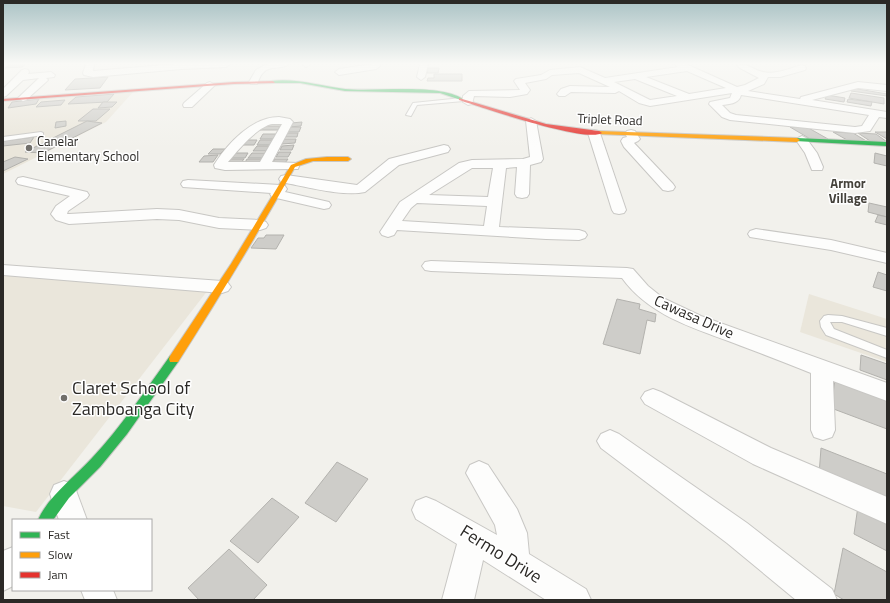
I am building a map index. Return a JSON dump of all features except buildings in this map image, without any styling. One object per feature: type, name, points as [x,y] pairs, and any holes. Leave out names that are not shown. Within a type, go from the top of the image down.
[{"type":"street","points":[[24,98],[30,92]]},
{"type":"street","name":"Triplet Road","points":[[3,100],[116,92]]},
{"type":"street","points":[[188,105],[203,92]]},
{"type":"street","name":"Triplet Road","points":[[437,92],[531,121],[576,132],[631,132],[887,144]]},
{"type":"street","points":[[465,101],[472,93],[510,94],[523,92]]},
{"type":"street","points":[[628,92],[648,103],[730,92]]},
{"type":"street","points":[[673,92],[686,98],[719,103],[747,105]]},
{"type":"street","points":[[719,103],[735,99],[738,92]]},
{"type":"street","points":[[745,92],[882,114]]},
{"type":"street","points":[[798,101],[832,92]]},
{"type":"street","points":[[719,103],[726,115],[740,119],[855,130],[866,129],[882,114]]},
{"type":"street","points":[[264,166],[288,122],[287,121],[262,123],[233,150],[220,165],[264,166],[293,166]]},
{"type":"street","points":[[531,121],[536,158],[524,163],[472,164],[464,166],[401,209],[390,229],[491,230],[579,235]]},
{"type":"street","points":[[631,132],[634,139],[627,141],[628,144],[668,187]]},
{"type":"street","points":[[594,133],[619,210]]},
{"type":"street","points":[[802,140],[811,153],[817,167]]},
{"type":"street","points":[[188,184],[360,189],[394,162],[444,148]]},
{"type":"street","points":[[46,519],[64,494],[96,463],[123,431],[149,395],[222,287],[260,225],[293,166],[304,160],[348,159]]},
{"type":"street","points":[[522,194],[524,163]]},
{"type":"street","points":[[491,230],[500,164]]},
{"type":"street","points":[[23,180],[82,195],[61,209],[61,217],[69,219],[164,214],[187,216],[219,223],[260,225]]},
{"type":"street","points":[[281,187],[324,205]]},
{"type":"street","points":[[415,199],[494,202]]},
{"type":"street","points":[[756,234],[831,245],[887,258]]},
{"type":"street","name":"Cawasa Drive","points":[[431,266],[627,273],[641,292],[668,309],[694,321],[887,392]]},
{"type":"street","points":[[3,270],[222,287]]},
{"type":"street","points":[[822,368],[823,430]]},
{"type":"street","points":[[653,398],[762,456],[887,511]]},
{"type":"street","points":[[610,440],[737,533],[821,600]]},
{"type":"street","points":[[479,473],[507,519],[512,533],[515,564]]},
{"type":"street","points":[[64,494],[73,519]]},
{"type":"street","name":"Fermo Drive","points":[[426,510],[575,600]]},
{"type":"street","points":[[458,600],[473,537]]},
{"type":"street","points":[[3,575],[12,563]]},
{"type":"lane","points":[[409,115],[415,104],[465,101]]},
{"type":"lane","points":[[3,139],[41,134]]},
{"type":"lane","points":[[887,332],[842,319],[828,318],[825,321],[826,327],[830,332],[887,354]]},
{"type":"shaded area","name":"Canelar Elementary School","points":[[133,92],[106,122],[3,174],[3,102]]},
{"type":"shaded area","name":"Claret School of Zamboanga City","points":[[3,274],[208,290],[36,512],[3,506]]},
{"type":"shaded area","points":[[809,294],[887,319],[887,362],[800,332]]},
{"type":"traffic: fast","points":[[440,92],[461,99]]},
{"type":"traffic: fast","points":[[797,140],[887,144]]},
{"type":"traffic: fast","points":[[46,519],[64,494],[96,463],[123,431],[174,359]]},
{"type":"traffic: slow","points":[[599,133],[797,140]]},
{"type":"traffic: slow","points":[[174,359],[235,264],[293,166],[306,161],[320,159],[348,159]]},
{"type":"traffic: jam","points":[[3,100],[110,92]]},
{"type":"traffic: jam","points":[[461,99],[529,121],[581,132],[599,133]]},
{"type":"place","name":"Canelar Elementary School","points":[[29,148]]},
{"type":"place","name":"Claret School of Zamboanga City","points":[[64,398]]},
{"type":"district","name":"Armor Village","points":[[848,190]]}]
